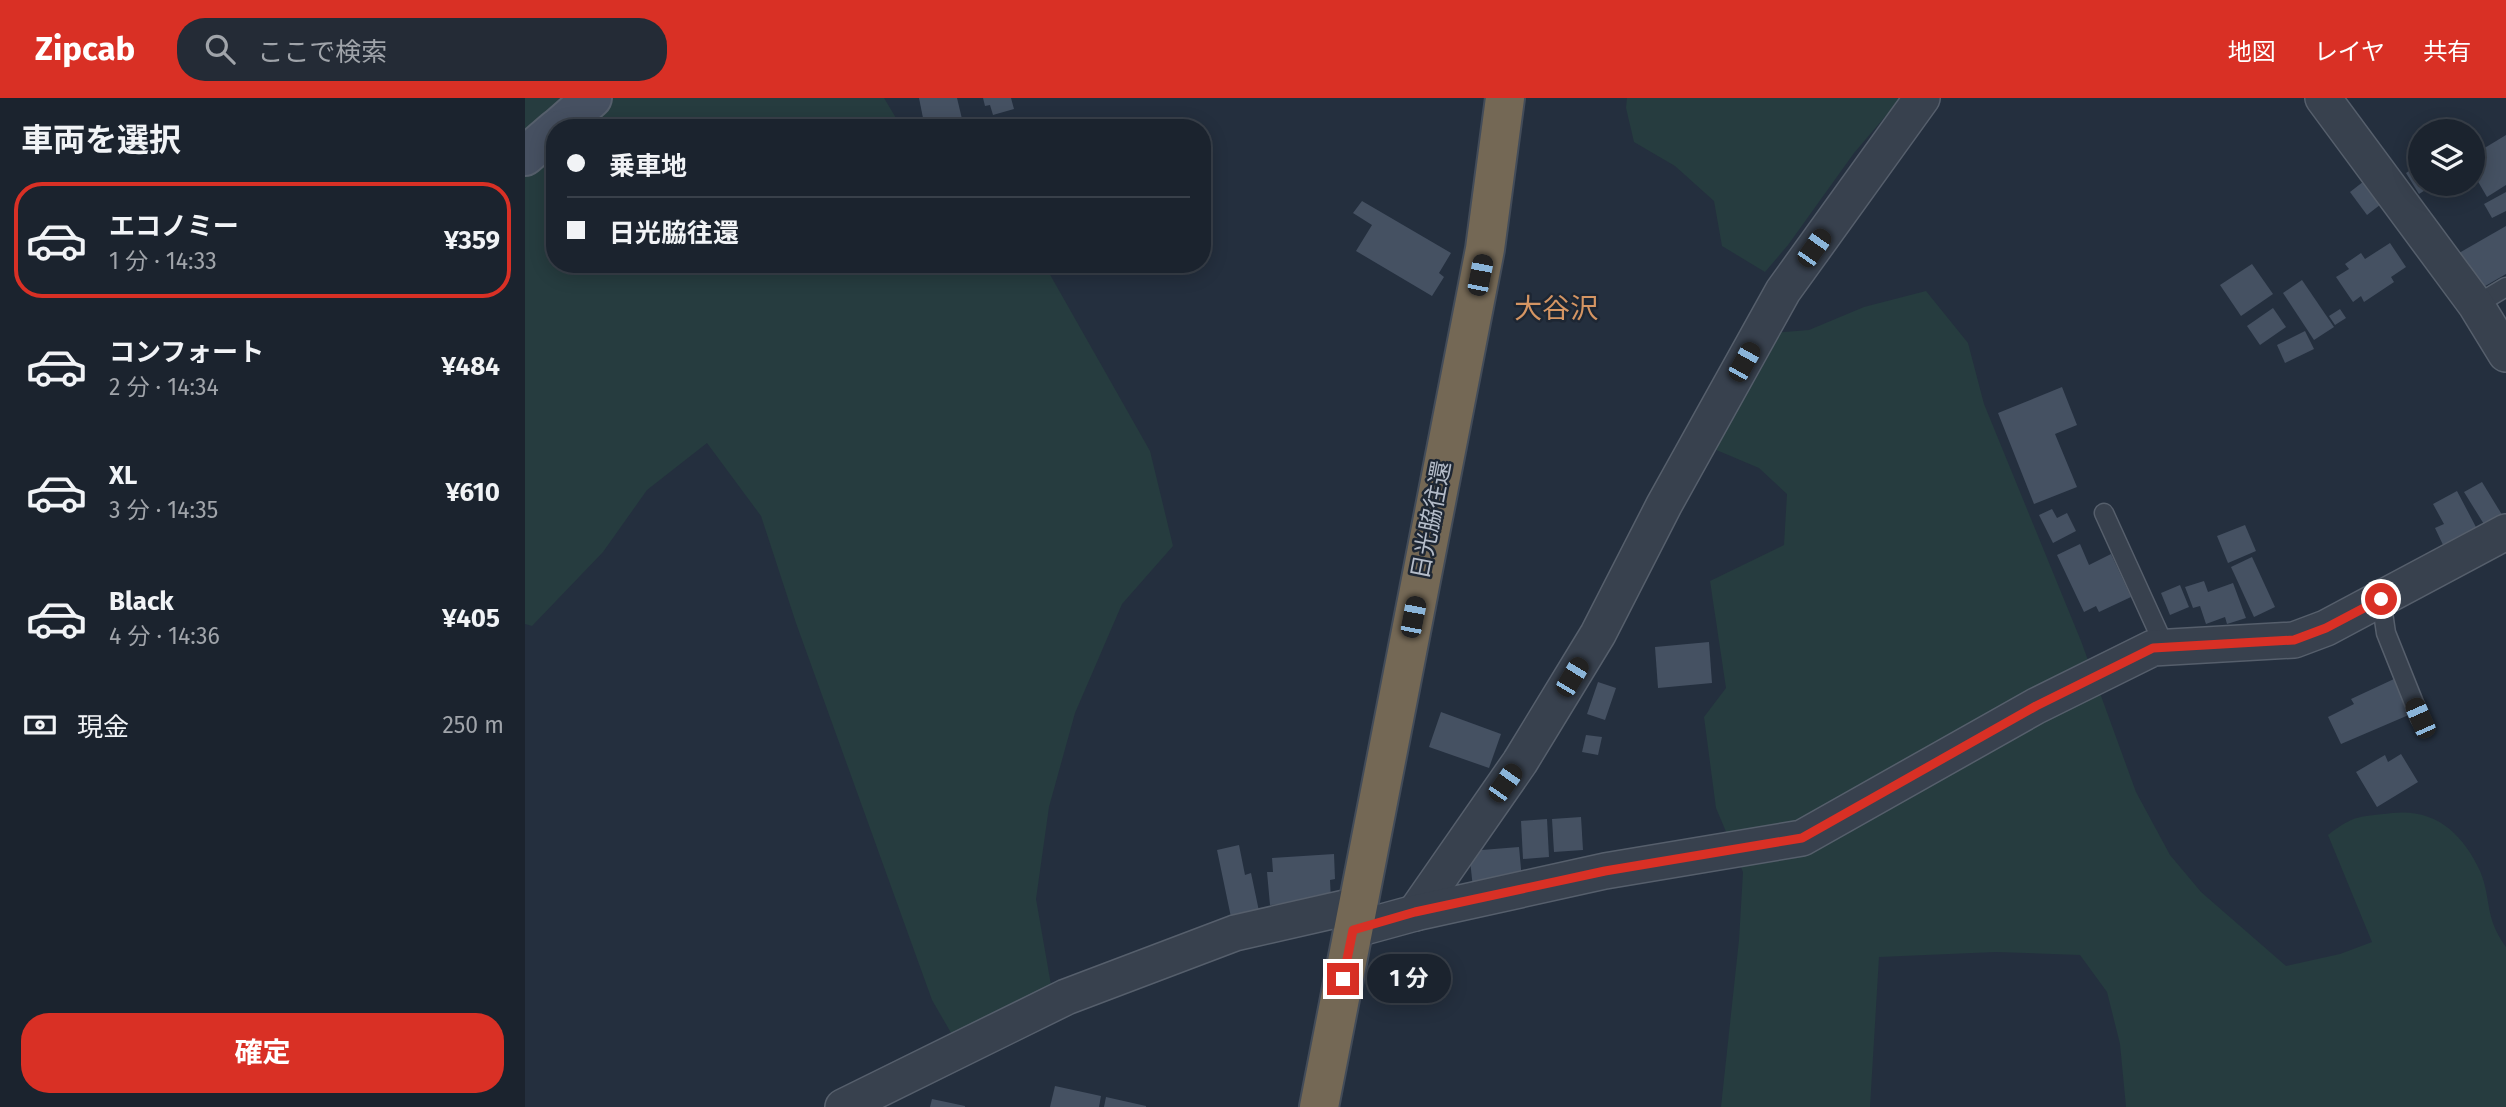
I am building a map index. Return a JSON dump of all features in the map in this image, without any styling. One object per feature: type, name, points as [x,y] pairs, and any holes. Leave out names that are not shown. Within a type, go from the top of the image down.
[{"type":"highway","name":"日光脇往還","points":[[1319,1107],[1485,248],[1505,98]]},
{"type":"street","points":[[568,119],[592,98]]},
{"type":"street","points":[[1415,912],[1520,762],[1598,634],[1664,505],[1783,291],[1922,98]]},
{"type":"street","points":[[2323,98],[2476,305],[2506,354]]},
{"type":"street","points":[[525,156],[546,138]]},
{"type":"street","points":[[843,1107],[1066,997],[1235,933],[1415,912],[1605,871],[1802,838],[2036,706],[2153,648],[2294,640],[2326,628],[2506,532]]},
{"type":"lane","points":[[2476,305],[2506,287]]},
{"type":"lane","points":[[2104,513],[2165,647]]},
{"type":"lane","points":[[2381,599],[2386,633],[2420,718]]},
{"type":"green space","points":[[525,98],[884,98],[897,119],[546,119],[546,273],[1049,273],[1150,451],[1173,546],[1122,604],[1075,713],[1049,807],[1036,899],[1051,985],[954,1038],[932,1000],[796,623],[761,516],[707,443],[647,490],[603,552],[532,626],[525,624]]},
{"type":"green space","points":[[1627,98],[1901,98],[1854,153],[1788,245],[1765,272],[1722,246],[1714,201],[1675,166],[1634,142],[1626,108]]},
{"type":"green space","points":[[1926,291],[1968,343],[1984,404],[2081,641],[2136,792],[2170,855],[2201,892],[2286,966],[2340,954],[2372,942],[2328,835],[2358,818],[2392,813],[2422,815],[2446,826],[2465,846],[2480,871],[2494,927],[2506,947],[2506,1107],[2126,1107],[2120,1044],[2107,992],[2080,955],[1996,952],[1879,957],[1870,1107],[1721,1107],[1739,940],[1743,872],[1716,808],[1704,717],[1726,688],[1710,581],[1784,545],[1787,494],[1759,468],[1714,449],[1770,333],[1809,330],[1864,307]]},
{"type":"building","points":[[919,98],[957,98],[962,119],[923,119]]},
{"type":"building","points":[[983,98],[1011,98],[1014,109],[993,115],[990,105],[985,106]]},
{"type":"building","points":[[2506,135],[2506,185],[2487,197],[2485,194],[2485,148]]},
{"type":"building","points":[[2368,178],[2385,201],[2367,215],[2350,192]]},
{"type":"building","points":[[2506,192],[2506,211],[2492,218],[2484,204]]},
{"type":"building","points":[[1362,201],[1451,253],[1439,273],[1444,277],[1432,296],[1356,251],[1372,225],[1353,213]]},
{"type":"building","points":[[2506,226],[2506,274],[2480,289],[2459,253]]},
{"type":"building","points":[[2390,243],[2406,267],[2391,277],[2394,282],[2364,302],[2361,296],[2353,302],[2336,277],[2349,269],[2345,264],[2361,253],[2365,259]]},
{"type":"building","points":[[2252,264],[2273,294],[2241,316],[2220,285]]},
{"type":"building","points":[[2302,280],[2334,327],[2314,340],[2283,293]]},
{"type":"building","points":[[2273,308],[2286,327],[2260,345],[2247,326]]},
{"type":"building","points":[[2340,309],[2346,318],[2335,325],[2329,316]]},
{"type":"building","points":[[2305,331],[2314,349],[2285,363],[2277,345]]},
{"type":"building","points":[[2062,387],[2077,425],[2055,434],[2077,487],[2034,504],[1998,413]]},
{"type":"building","points":[[2482,482],[2504,518],[2487,529],[2464,492]]},
{"type":"building","points":[[2457,491],[2477,529],[2444,547],[2435,528],[2444,524],[2433,504]]},
{"type":"building","points":[[2052,509],[2057,518],[2067,513],[2076,531],[2053,543],[2039,515]]},
{"type":"building","points":[[2245,525],[2256,551],[2228,563],[2217,536]]},
{"type":"building","points":[[2080,544],[2089,565],[2111,554],[2131,597],[2099,612],[2096,606],[2084,612],[2057,555]]},
{"type":"building","points":[[2252,557],[2275,607],[2254,617],[2231,567]]},
{"type":"building","points":[[2204,581],[2208,592],[2233,583],[2246,618],[2227,624],[2225,617],[2206,624],[2200,606],[2193,608],[2185,587]]},
{"type":"building","points":[[2180,585],[2189,607],[2170,615],[2161,593]]},
{"type":"building","points":[[1709,642],[1712,683],[1658,688],[1655,647]]},
{"type":"building","points":[[2394,679],[2411,714],[2341,744],[2328,717],[2354,704],[2351,699]]},
{"type":"building","points":[[1598,682],[1616,688],[1605,720],[1587,714]]},
{"type":"building","points":[[1441,712],[1501,734],[1489,768],[1429,747]]},
{"type":"building","points":[[1586,735],[1602,737],[1598,755],[1582,752]]},
{"type":"building","points":[[2401,754],[2418,782],[2377,807],[2356,772],[2385,755],[2388,762]]},
{"type":"building","points":[[1581,817],[1583,850],[1554,852],[1552,819]]},
{"type":"building","points":[[1547,819],[1549,857],[1523,859],[1521,821]]},
{"type":"building","points":[[1239,845],[1245,875],[1251,873],[1260,916],[1232,922],[1217,850]]},
{"type":"building","points":[[1519,847],[1522,880],[1473,888],[1469,851]]},
{"type":"building","points":[[1334,854],[1335,879],[1330,880],[1331,901],[1270,905],[1267,872],[1273,872],[1272,858]]},
{"type":"building","points":[[1055,1086],[1101,1096],[1099,1107],[1050,1107]]},
{"type":"building","points":[[1106,1097],[1146,1106],[1146,1107],[1104,1107]]},
{"type":"building","points":[[932,1099],[965,1106],[965,1107],[930,1107]]},
{"type":"district","name":"大谷沢","points":[[1556,308]]},
{"type":"route","points":[[1343,979],[1353,930],[1415,912],[1605,871],[1802,838],[2036,706],[2153,648],[2294,640],[2326,628],[2381,599]]}]
